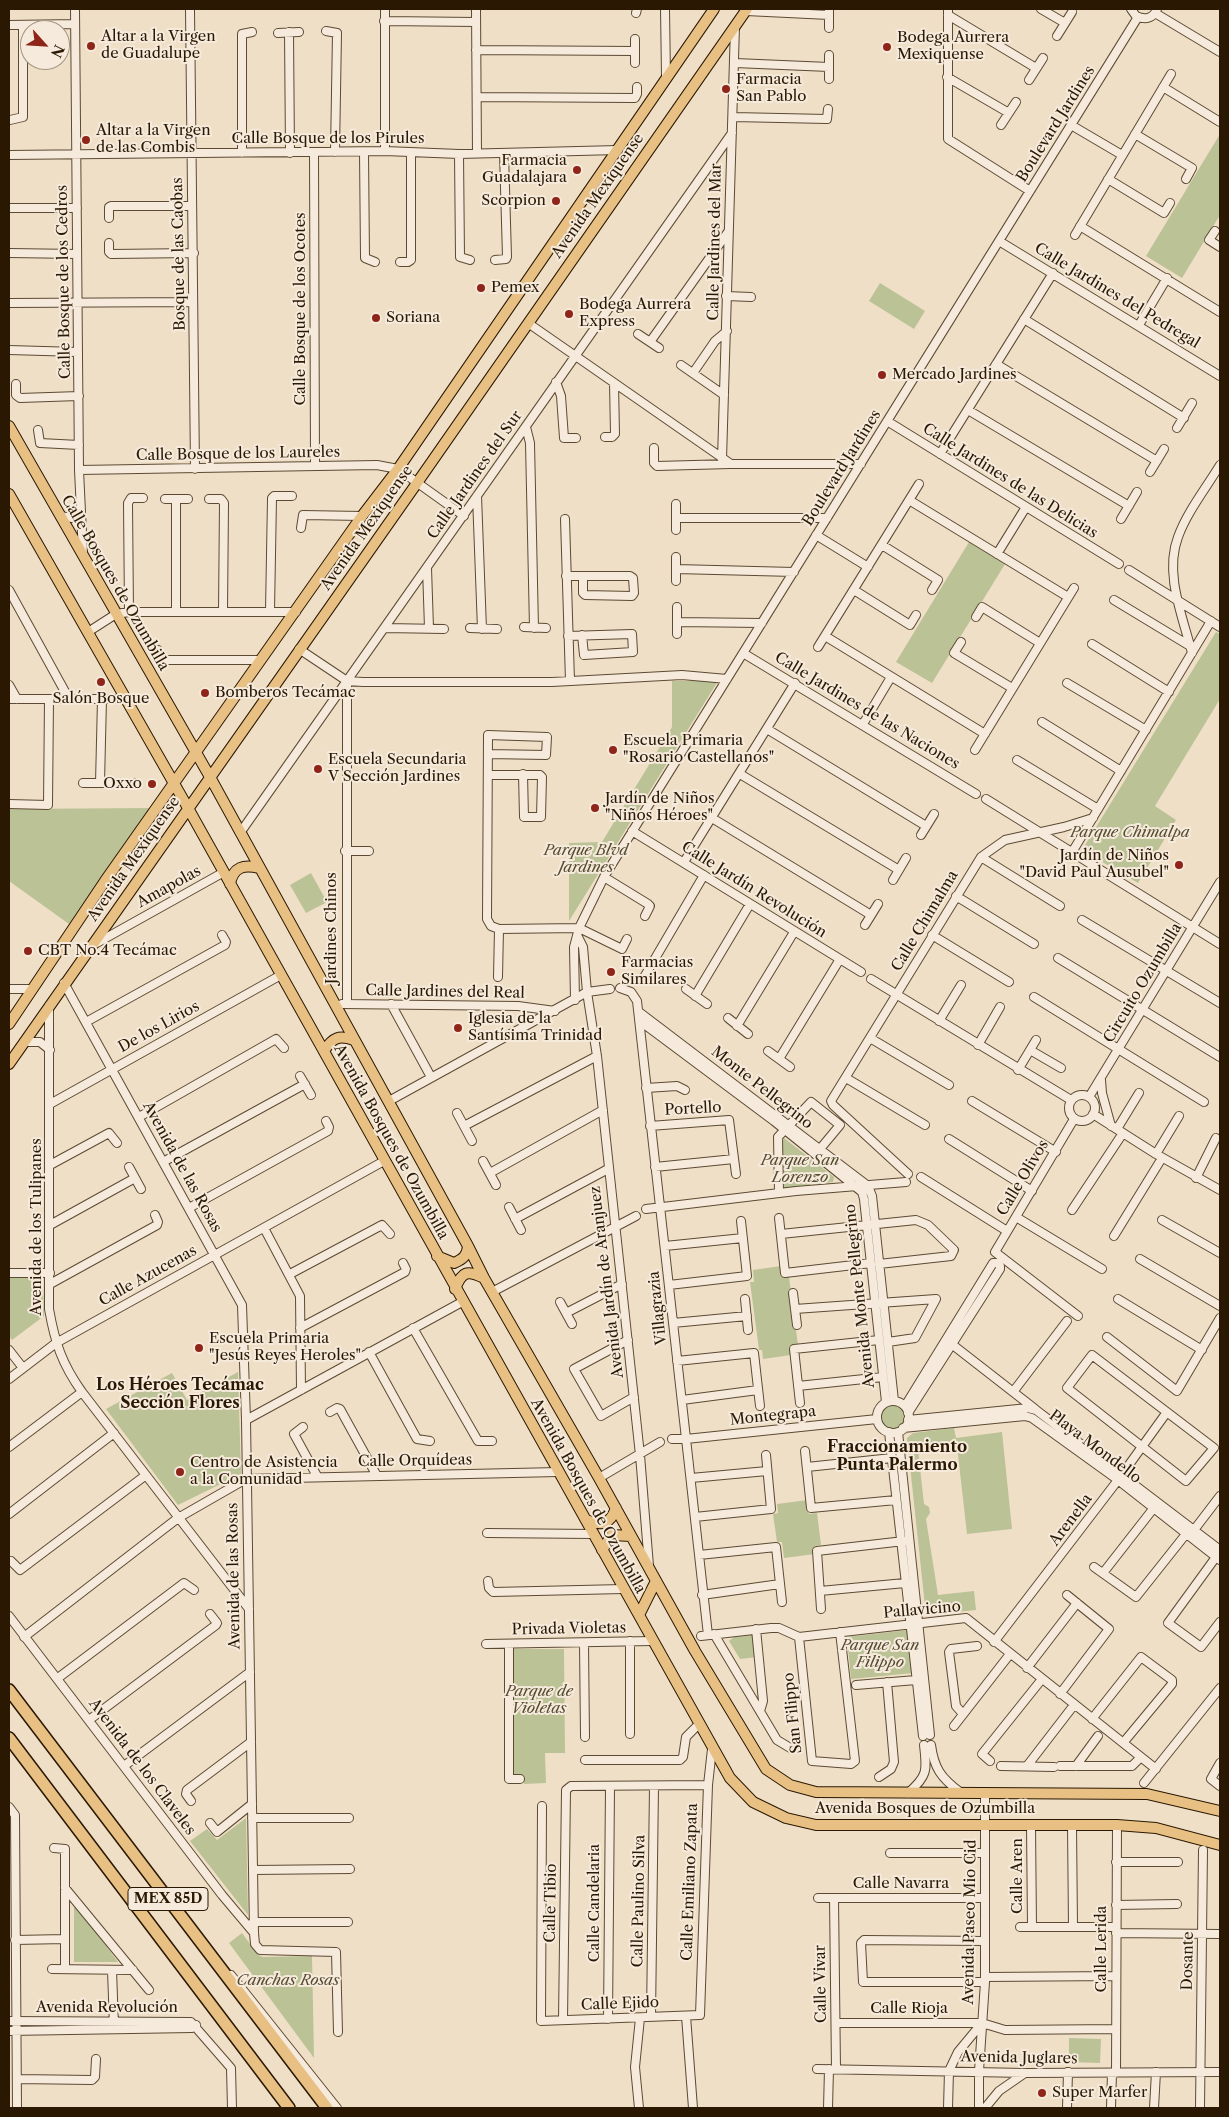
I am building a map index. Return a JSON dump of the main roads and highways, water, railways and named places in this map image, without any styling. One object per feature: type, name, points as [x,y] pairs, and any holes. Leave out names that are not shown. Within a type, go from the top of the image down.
[{"type":"highway","name":"MEX 85D","points":[[9,1690],[328,2108]]},
{"type":"highway","name":"MEX 85D","points":[[9,1738],[289,2108]]},
{"type":"main road","name":"Avenida Mexiquense","points":[[9,1024],[105,881],[362,516],[398,469],[714,9]]},
{"type":"main road","name":"Avenida Mexiquense","points":[[9,1064],[746,10]]},
{"type":"main road","name":"Calle Bosques de Ozumbilla","points":[[9,426],[196,754]]},
{"type":"main road","points":[[9,494],[127,699],[174,785]]},
{"type":"main road","name":"Avenida Bosques de Ozumbilla","points":[[196,754],[389,1101],[484,1278],[736,1721],[766,1769],[790,1785],[816,1792],[1147,1794],[1220,1811]]},
{"type":"main road","name":"Avenida Bosques de Ozumbilla","points":[[174,785],[324,1051],[462,1302],[586,1520],[712,1749],[730,1778],[753,1802],[786,1818],[816,1825],[1117,1825],[1156,1828],[1220,1845]]},
{"type":"main road","points":[[230,884],[231,877],[240,867],[248,865],[259,868]]},
{"type":"main road","points":[[324,1051],[335,1037],[342,1036],[354,1040]]},
{"type":"main road","points":[[437,1256],[454,1263],[462,1260],[467,1253],[468,1246]]},
{"type":"main road","points":[[455,1289],[459,1278],[464,1273],[472,1272],[484,1278]]},
{"type":"main road","points":[[586,1520],[599,1525],[607,1524],[616,1508]]},
{"type":"main road","points":[[602,1550],[612,1536],[631,1536]]},
{"type":"main road","points":[[638,1615],[656,1581]]},
{"type":"place","name":"Altar a la Virgen de Guadalupe","points":[[91,46]]},
{"type":"place","name":"Bodega Aurrera Mexiquense","points":[[887,47]]},
{"type":"place","name":"Farmacia San Pablo","points":[[726,89]]},
{"type":"place","name":"Altar a la Virgen de las Combis","points":[[86,140]]},
{"type":"place","name":"Farmacia Guadalajara","points":[[577,170]]},
{"type":"place","name":"Scorpion","points":[[556,201]]},
{"type":"place","name":"Pemex","points":[[481,288]]},
{"type":"place","name":"Bodega Aurrera Express","points":[[569,314]]},
{"type":"place","name":"Soriana","points":[[376,318]]},
{"type":"place","name":"Mercado Jardines","points":[[882,375]]},
{"type":"place","name":"Salón Bosque","points":[[101,682]]},
{"type":"place","name":"Bomberos Tecámac","points":[[205,693]]},
{"type":"place","name":"Escuela Primaria \"Rosario Castellanos\"","points":[[613,750]]},
{"type":"place","name":"Escuela Secundaria V Sección Jardines","points":[[318,769]]},
{"type":"place","name":"Oxxo","points":[[152,784]]},
{"type":"place","name":"Jardín de Niños \"Niños Héroes\"","points":[[595,808]]},
{"type":"place","name":"Jardín de Niños \"David Paul Ausubel\"","points":[[1179,865]]},
{"type":"place","name":"CBT No.4 Tecámac","points":[[28,951]]},
{"type":"place","name":"Farmacias Similares","points":[[611,972]]},
{"type":"place","name":"Iglesia de la Santísima Trinidad","points":[[458,1028]]},
{"type":"place","name":"Escuela Primaria \"Jesús Reyes Heroles\"","points":[[199,1348]]},
{"type":"place","name":"Centro de Asistencia a la Comunidad","points":[[180,1472]]},
{"type":"place","name":"Super Marfer","points":[[1042,2093]]},
{"type":"district","name":"Los Héroes Tecámac Sección Flores","points":[[180,1394]]},
{"type":"district","name":"Fraccionamiento Punta Palermo","points":[[897,1456]]},
{"type":"park label","name":"Parque Chimalpa","points":[[1130,833]]},
{"type":"park label","name":"Parque Blvd Jardines","points":[[586,860]]},
{"type":"park label","name":"Parque San Lorenzo","points":[[800,1170]]},
{"type":"park label","name":"Parque San Filippo","points":[[880,1654]]},
{"type":"park label","name":"Parque de Violetas","points":[[539,1700]]},
{"type":"park label","name":"Canchas Rosas","points":[[288,1981]]}]
